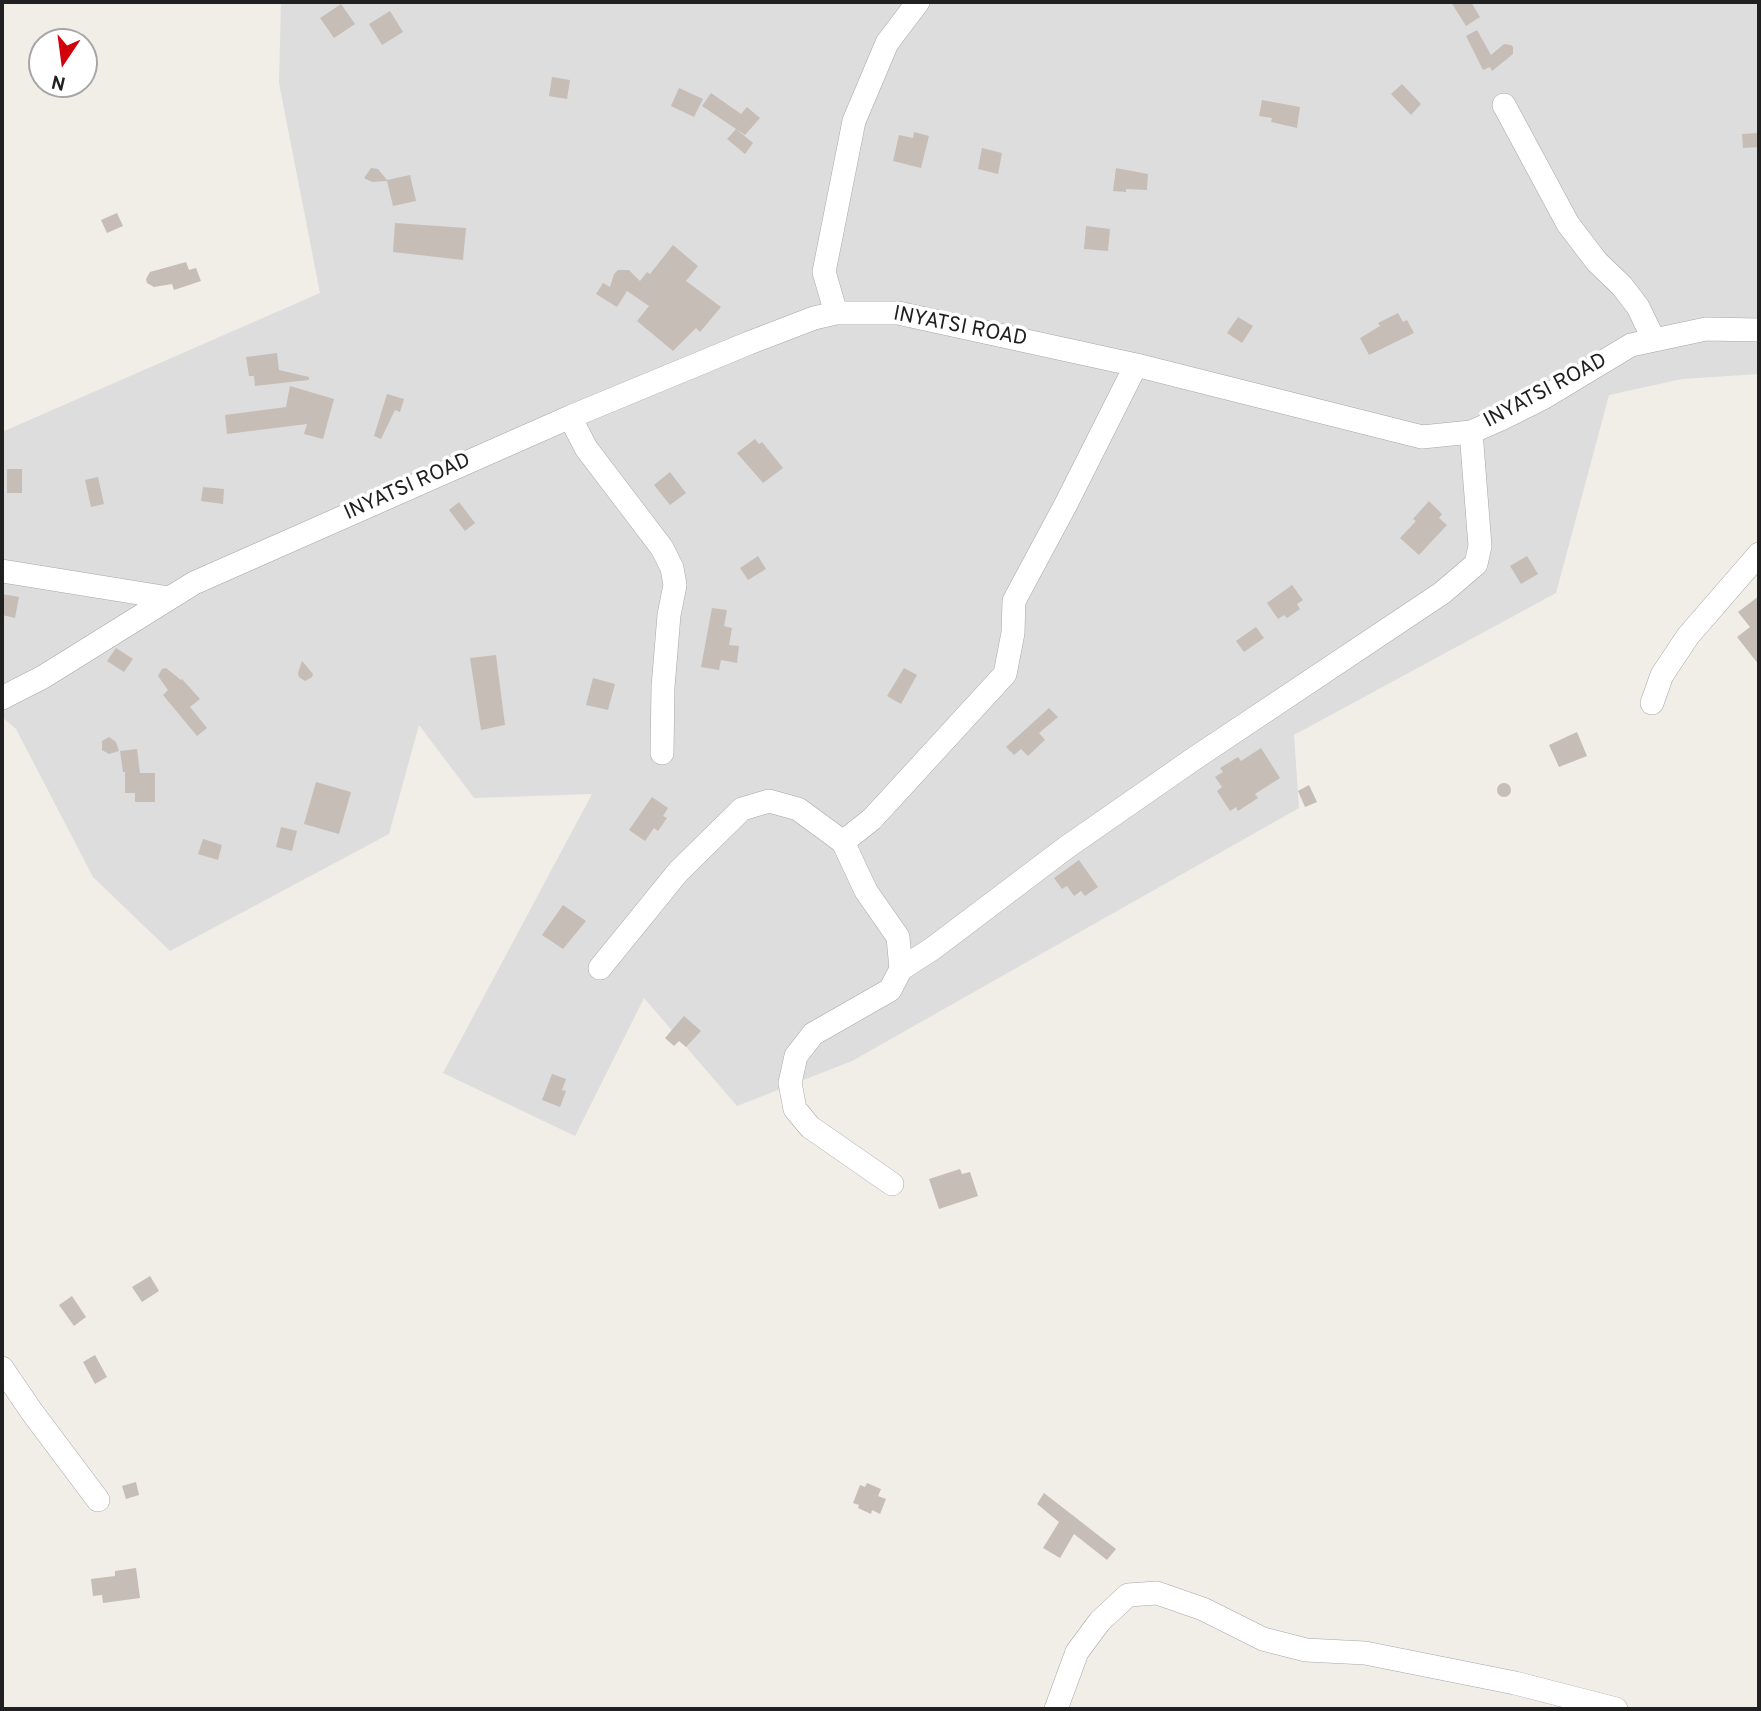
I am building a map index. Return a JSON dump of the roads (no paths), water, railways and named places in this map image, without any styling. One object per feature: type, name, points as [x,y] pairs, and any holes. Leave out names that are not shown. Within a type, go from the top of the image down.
[{"type":"street","points":[[836,313],[824,272],[854,121],[887,43],[918,2]]},
{"type":"street","points":[[1504,105],[1568,224],[1597,262],[1639,307],[1654,340]]},
{"type":"street","name":"INYATSI ROAD","points":[[2,698],[43,677],[194,583],[570,417],[749,343],[814,318],[836,313],[898,313],[1136,365],[1422,437],[1471,432],[1543,398],[1631,345],[1706,329],[1759,330]]},
{"type":"street","points":[[843,842],[872,819],[1005,674],[1013,633],[1014,601],[1136,365]]},
{"type":"street","points":[[570,417],[586,448],[662,548],[672,568],[675,585],[669,615],[663,687],[662,753]]},
{"type":"street","points":[[892,1184],[810,1127],[794,1109],[790,1083],[796,1056],[813,1034],[890,990],[901,969],[932,949],[1067,847],[1184,765],[1442,593],[1476,564],[1480,546],[1471,432]]},
{"type":"street","points":[[1652,703],[1662,675],[1688,636],[1759,554]]},
{"type":"street","points":[[2,572],[169,598]]},
{"type":"street","points":[[600,968],[678,872],[742,809],[769,801],[798,809],[843,842],[866,891],[898,937],[901,969]]},
{"type":"street","points":[[2,1368],[98,1500]]},
{"type":"street","points":[[1056,1709],[1077,1652],[1100,1621],[1128,1595],[1157,1593],[1203,1609],[1263,1639],[1307,1650],[1366,1653],[1516,1684],[1616,1709]]}]
